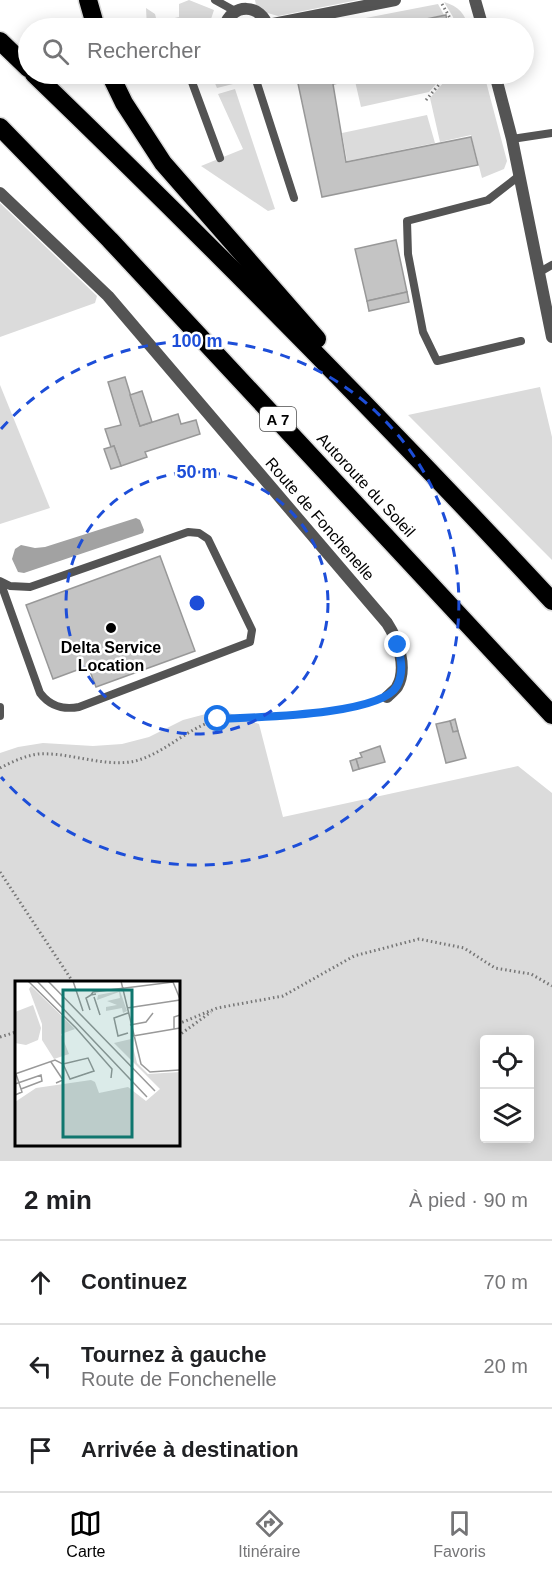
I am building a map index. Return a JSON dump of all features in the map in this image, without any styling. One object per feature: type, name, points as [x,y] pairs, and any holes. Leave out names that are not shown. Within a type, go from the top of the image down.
[{"type":"highway","points":[[88,0],[93,18]]},
{"type":"highway","points":[[0,41],[18,58]]},
{"type":"highway","points":[[44,84],[143,179],[428,468],[552,601]]},
{"type":"highway","points":[[115,84],[124,104],[163,163],[428,468]]},
{"type":"highway","name":"Autoroute du Soleil","points":[[0,127],[142,274],[552,715]]},
{"type":"street","points":[[310,18],[395,0]]},
{"type":"street","points":[[475,0],[480,18]]},
{"type":"street","points":[[227,18],[235,11],[244,8],[254,10],[261,18]]},
{"type":"street","points":[[498,84],[512,139],[552,337]]},
{"type":"street","name":"Route de Fonchenelle","points":[[0,193],[108,296],[387,623],[398,645],[401,674],[397,687],[387,697]]},
{"type":"lane","points":[[215,0],[235,11]]},
{"type":"lane","points":[[193,84],[220,158]]},
{"type":"lane","points":[[257,84],[294,198]]},
{"type":"lane","points":[[512,139],[552,133]]},
{"type":"lane","points":[[519,176],[488,200],[406,222],[408,254],[423,332],[437,361],[521,341]]},
{"type":"lane","points":[[538,273],[552,265]]},
{"type":"lane","points":[[188,532],[199,533],[208,539],[252,630],[250,642],[79,707],[67,709],[57,707],[46,701],[40,693],[0,581],[10,586],[30,587],[188,532]]},
{"type":"lane","points":[[0,707],[0,716]]},
{"type":"path","points":[[442,4],[450,18]]},
{"type":"path","points":[[426,100],[440,84]]},
{"type":"path","points":[[0,768],[38,754],[53,754],[99,762],[130,762],[154,753],[195,728],[218,719],[341,710],[372,704],[387,697]]},
{"type":"path","points":[[0,872],[72,981]]},
{"type":"path","points":[[180,1023],[217,1008],[283,996],[354,956],[419,939],[464,948],[495,968],[531,974],[552,986]]},
{"type":"path","points":[[180,1035],[217,1008]]},
{"type":"path","points":[[0,1036],[15,1032]]},
{"type":"shaded area","points":[[189,0],[214,10],[211,18],[175,18],[179,17],[179,4]]},
{"type":"shaded area","points":[[255,0],[358,0],[278,16],[264,12],[256,5]]},
{"type":"shaded area","points":[[444,2],[460,11],[464,18],[453,17]]},
{"type":"shaded area","points":[[438,4],[444,15],[429,18],[366,18]]},
{"type":"shaded area","points":[[146,8],[155,14],[156,18],[146,18]]},
{"type":"shaded area","points":[[215,84],[233,84],[217,88]]},
{"type":"shaded area","points":[[356,84],[436,84],[429,92],[361,107]]},
{"type":"shaded area","points":[[442,84],[487,84],[507,161],[504,169],[482,178],[471,135],[440,142],[430,98]]},
{"type":"shaded area","points":[[235,89],[275,209],[268,211],[201,166],[243,149],[218,94]]},
{"type":"shaded area","points":[[427,115],[435,143],[347,161],[342,133]]},
{"type":"shaded area","points":[[0,203],[97,296],[95,303],[0,337]]},
{"type":"shaded area","points":[[0,385],[50,508],[0,524]]},
{"type":"shaded area","points":[[540,387],[552,437],[552,560],[408,415]]},
{"type":"shaded area","points":[[136,518],[140,520],[143,533],[24,573],[18,572],[12,559],[15,549],[21,545],[35,548],[45,547]]},
{"type":"shaded area","points":[[221,710],[259,724],[283,817],[518,766],[552,793],[552,1161],[0,1161],[0,753],[43,743],[93,746],[122,744],[149,737],[183,720]]},
{"type":"building","points":[[298,84],[333,84],[346,162],[471,137],[478,165],[322,197]]},
{"type":"building","points":[[396,240],[407,292],[367,301],[355,249]]},
{"type":"building","points":[[407,292],[409,302],[369,311],[367,301]]},
{"type":"building","points":[[125,377],[140,426],[178,414],[181,424],[196,420],[200,434],[145,452],[147,457],[121,466],[105,429],[121,425],[108,382]]},
{"type":"building","points":[[142,391],[152,422],[140,426],[130,395]]},
{"type":"building","points":[[114,446],[121,466],[111,469],[104,449]]},
{"type":"building","name":"Delta Service Location","points":[[160,556],[195,651],[96,687],[88,666],[53,679],[26,605]]},
{"type":"building","points":[[455,719],[458,731],[453,732],[450,721]]},
{"type":"building","points":[[450,721],[453,732],[458,731],[466,758],[446,763],[436,724]]},
{"type":"building","points":[[380,746],[385,762],[359,769],[356,759],[362,757],[360,753]]},
{"type":"building","points":[[356,759],[359,769],[353,771],[350,761]]},
{"type":"place","name":"Delta Service Location","points":[[111,628]]},
{"type":"route","points":[[218,719],[341,710],[372,704],[387,697],[397,687],[401,674],[398,645]]}]
